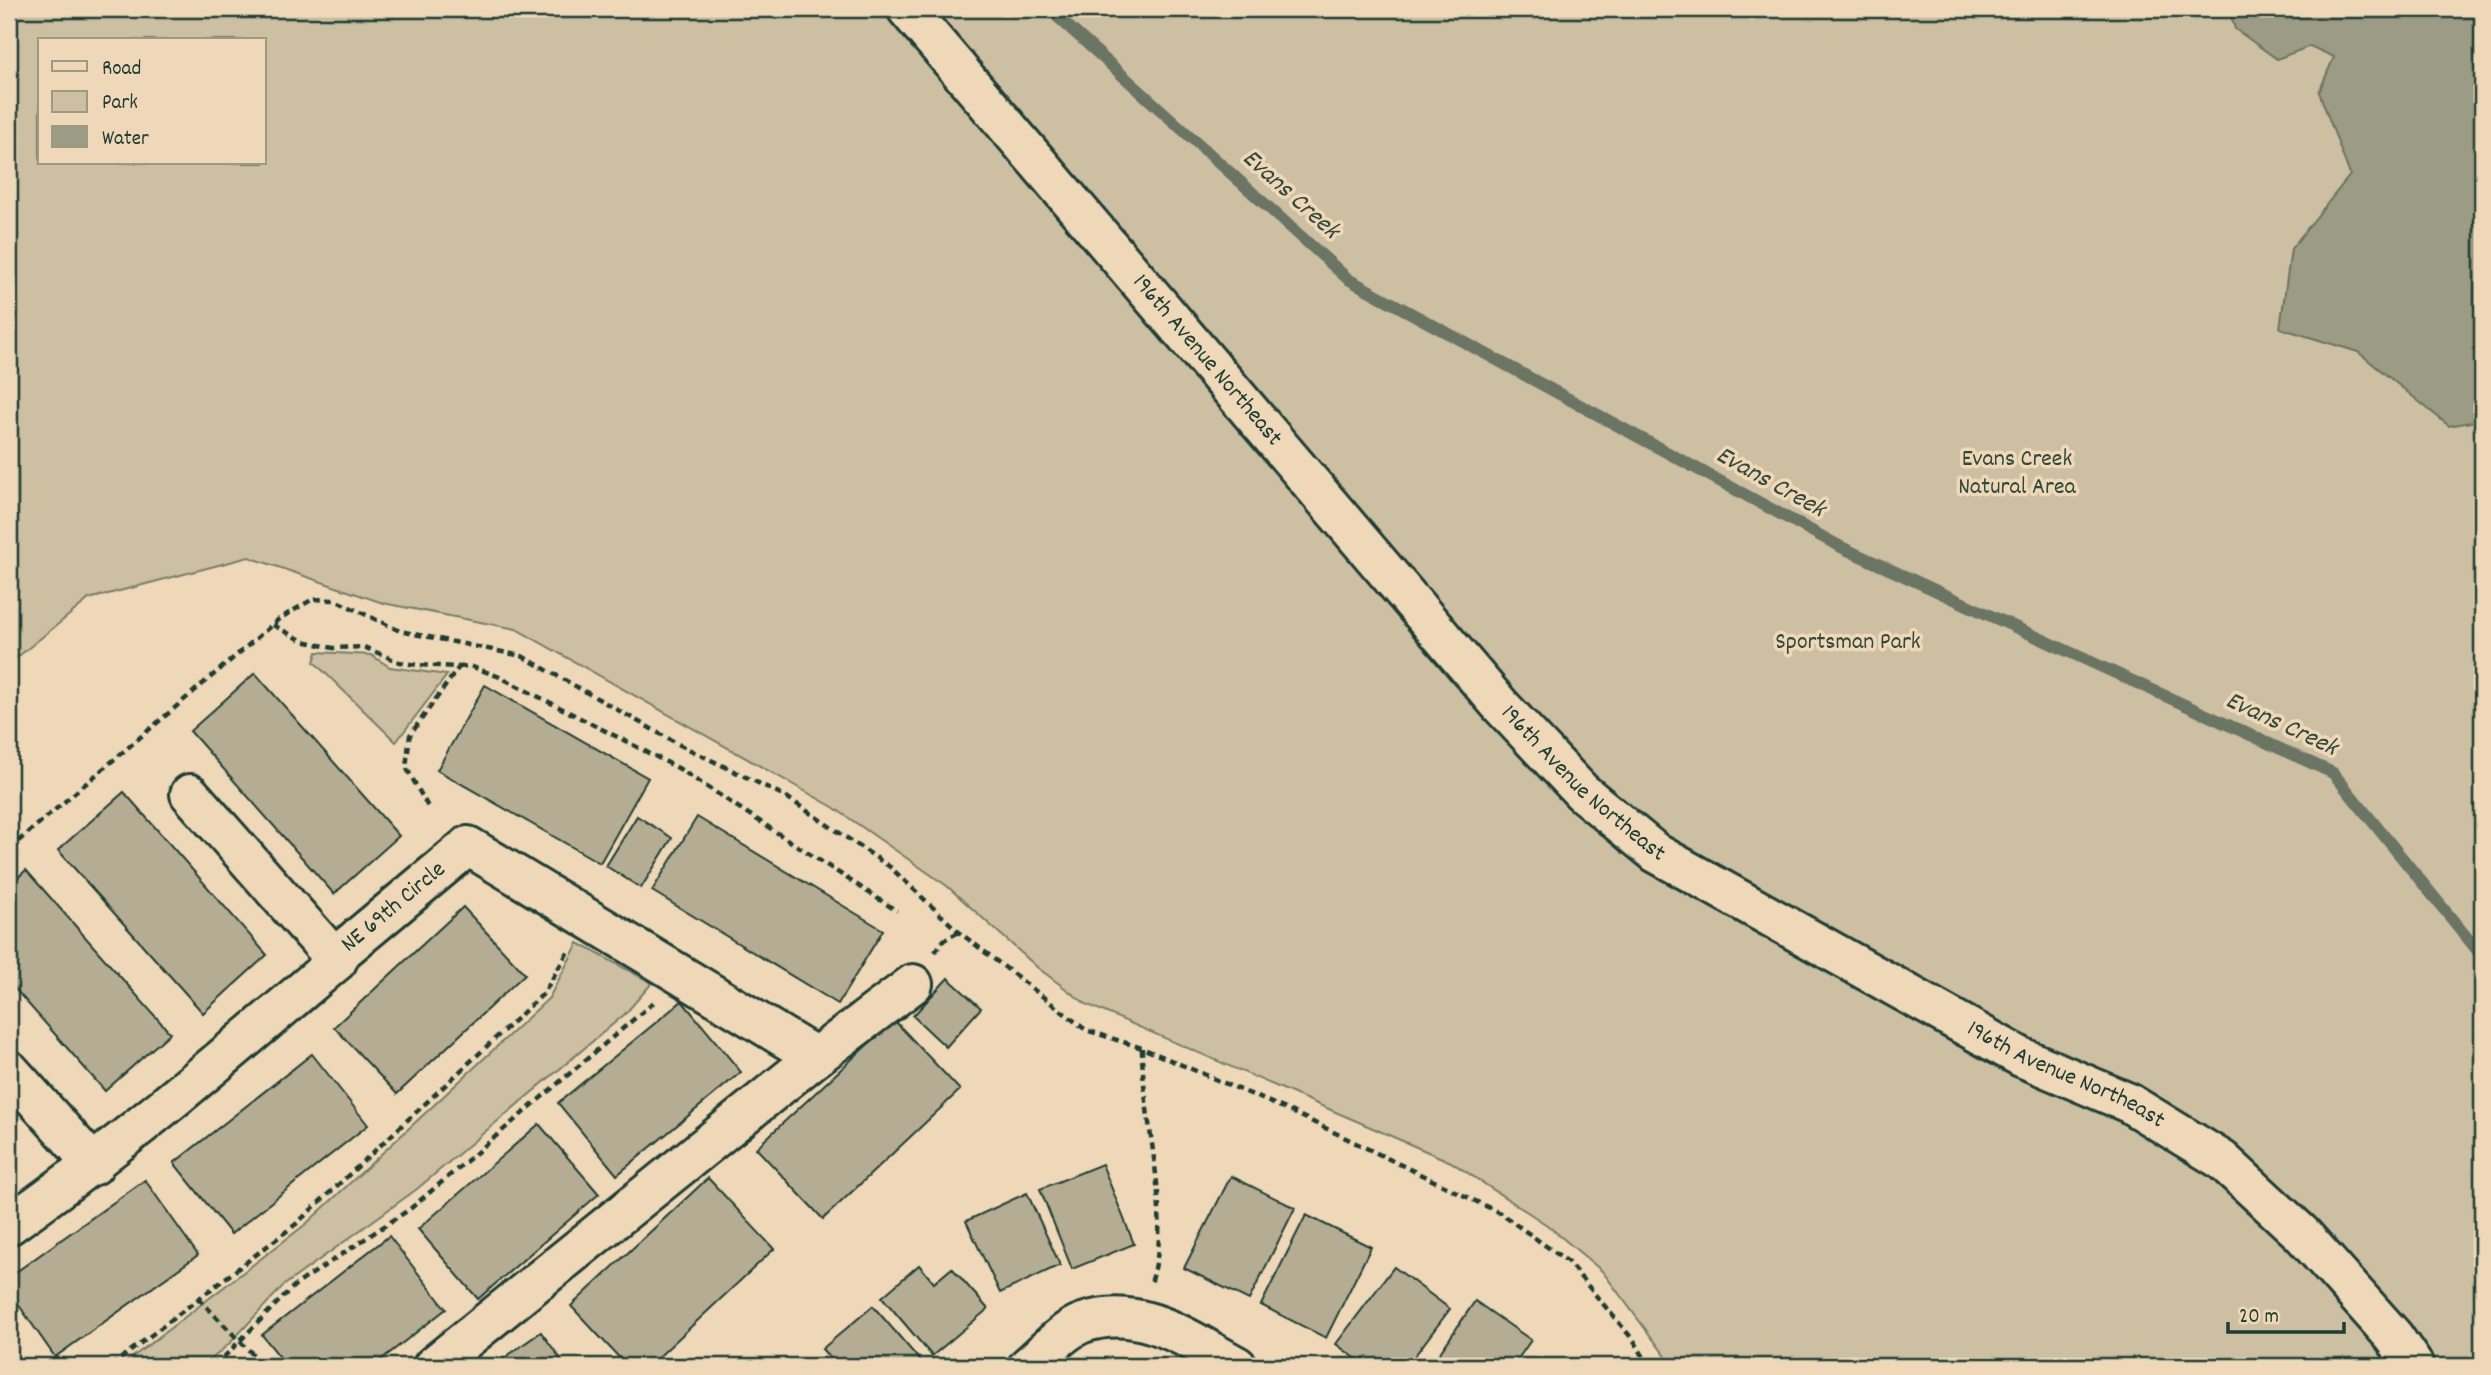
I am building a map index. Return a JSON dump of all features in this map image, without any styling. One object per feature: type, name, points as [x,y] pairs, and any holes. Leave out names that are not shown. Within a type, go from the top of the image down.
[{"type":"street","name":"196th Avenue Northeast","points":[[907,9],[1500,705],[1582,792],[1656,853],[2021,1057],[2129,1103],[2222,1160],[2302,1234],[2394,1337],[2414,1366]]},
{"type":"street","points":[[190,794],[338,961]]},
{"type":"street","name":"NE 69th Circle","points":[[9,1226],[93,1165],[338,961],[342,951],[468,846],[588,916],[816,1057]]},
{"type":"street","points":[[433,1366],[816,1057],[913,984]]},
{"type":"street","points":[[9,1070],[93,1165]]},
{"type":"street","points":[[1028,1366],[1082,1324],[1123,1316],[1158,1323],[1237,1366]]},
{"type":"path","points":[[9,849],[272,625],[313,599],[335,600],[400,631],[522,656],[680,745],[785,796],[890,867],[959,932],[1086,1030],[1142,1048],[1301,1116],[1500,1213],[1567,1261],[1635,1342],[1649,1366]]},
{"type":"path","points":[[272,625],[303,641],[333,648],[364,647],[399,662],[417,666],[470,666],[500,677],[678,768],[897,911]]},
{"type":"path","points":[[428,807],[406,767],[410,735],[459,667]]},
{"type":"path","points":[[111,1366],[296,1224],[544,993],[588,916]]},
{"type":"path","points":[[215,1366],[242,1342],[294,1286],[410,1209],[684,976]]},
{"type":"path","points":[[1142,1048],[1142,1082],[1157,1197],[1158,1262],[1151,1284]]},
{"type":"path","points":[[198,1298],[264,1366]]},
{"type":"green space","name":"Sportsman Park","points":[[9,9],[2482,9],[2482,1366],[1673,1366],[1602,1271],[1547,1225],[1451,1162],[1086,1004],[1038,968],[947,886],[833,807],[516,629],[383,603],[249,557],[89,599],[9,664]]},
{"type":"green space","points":[[317,652],[371,655],[390,667],[447,675],[396,742],[314,662]]},
{"type":"green space","points":[[578,943],[652,983],[625,1014],[417,1189],[283,1286],[231,1342],[204,1366],[121,1366],[306,1224],[549,998]]},
{"type":"water","points":[[2229,9],[2482,9],[2482,420],[2449,426],[2358,352],[2280,328],[2291,249],[2350,175],[2319,92],[2334,57],[2310,46],[2277,59],[2235,29]]},
{"type":"building","points":[[255,673],[399,836],[334,894],[190,731]]},
{"type":"building","points":[[485,685],[648,778],[600,863],[437,770]]},
{"type":"building","points":[[124,792],[267,955],[203,1013],[58,850]]},
{"type":"building","points":[[637,816],[672,838],[641,888],[606,866]]},
{"type":"building","points":[[697,817],[883,930],[838,1004],[652,891]]},
{"type":"building","points":[[26,870],[170,1033],[105,1091],[9,982],[9,886]]},
{"type":"building","points":[[463,907],[525,974],[397,1094],[334,1027]]},
{"type":"building","points":[[948,978],[981,1008],[946,1047],[913,1016]]},
{"type":"building","points":[[682,1001],[741,1072],[617,1175],[558,1103]]},
{"type":"building","points":[[894,1020],[960,1090],[823,1219],[756,1148]]},
{"type":"building","points":[[312,1054],[368,1125],[231,1234],[174,1163]]},
{"type":"building","points":[[539,1124],[599,1194],[478,1299],[418,1229]]},
{"type":"building","points":[[9,1136],[18,1146],[9,1154]]},
{"type":"building","points":[[1102,1164],[1134,1244],[1072,1269],[1040,1189]]},
{"type":"building","points":[[1231,1176],[1295,1208],[1249,1300],[1184,1268]]},
{"type":"building","points":[[708,1178],[774,1249],[649,1366],[627,1366],[571,1306]]},
{"type":"building","points":[[145,1180],[198,1255],[55,1357],[9,1291],[9,1277]]},
{"type":"building","points":[[1027,1193],[1060,1265],[1000,1293],[966,1221]]},
{"type":"building","points":[[1306,1215],[1371,1247],[1326,1338],[1261,1305]]},
{"type":"building","points":[[389,1236],[446,1309],[373,1366],[287,1366],[262,1335]]},
{"type":"building","points":[[919,1265],[934,1283],[952,1268],[988,1309],[932,1356],[882,1297]]},
{"type":"building","points":[[1394,1267],[1450,1309],[1407,1366],[1366,1366],[1336,1344]]},
{"type":"building","points":[[1475,1301],[1531,1340],[1513,1366],[1431,1366]]},
{"type":"building","points":[[873,1306],[923,1366],[837,1366],[822,1349]]},
{"type":"building","points":[[541,1332],[566,1366],[493,1366]]},
{"type":"waterway","name":"Evans Creek","points":[[1049,9],[1348,279],[1841,547],[2333,773],[2482,956]]},
{"type":"park label","name":"Evans Creek Natural Area","points":[[2017,474]]}]
